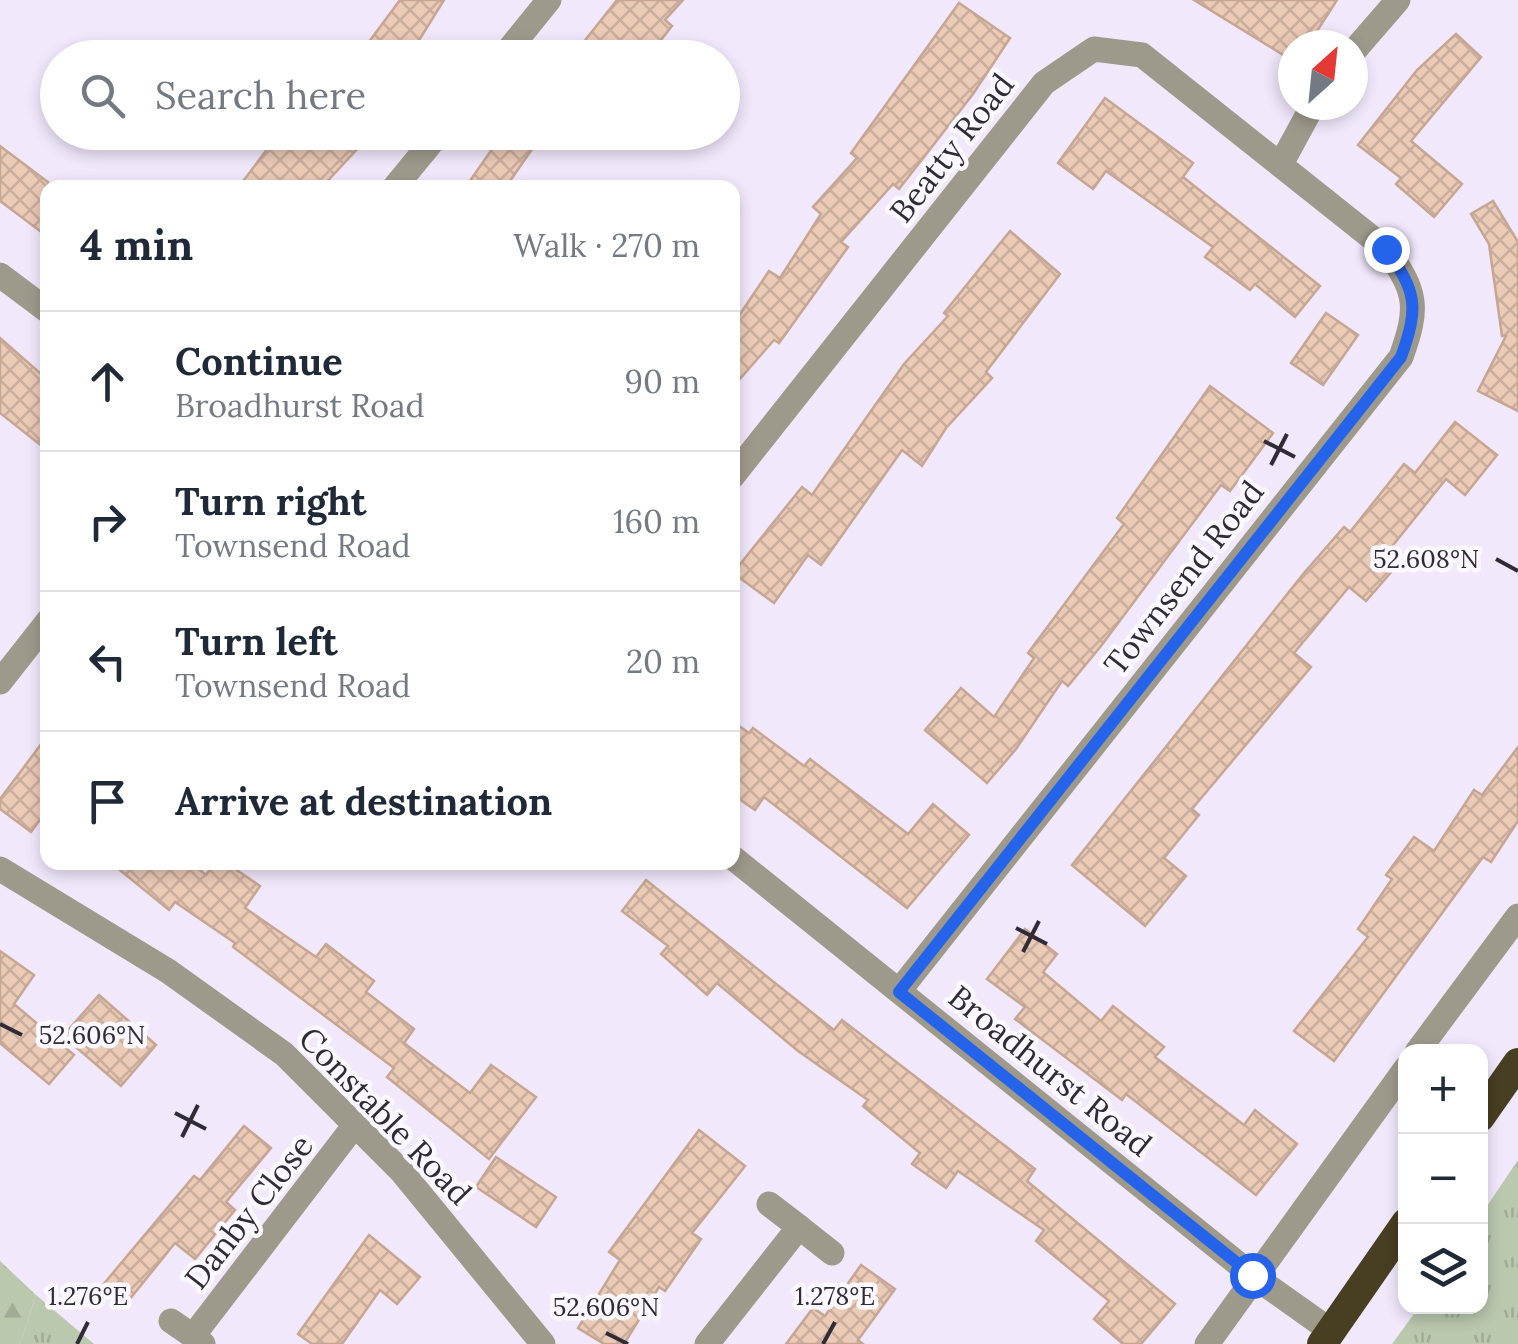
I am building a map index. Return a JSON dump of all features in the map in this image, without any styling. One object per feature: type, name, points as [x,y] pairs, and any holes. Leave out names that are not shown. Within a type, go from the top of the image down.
[{"type":"highway","points":[[1488,1105],[1518,1063]]},
{"type":"highway","points":[[1326,1337],[1405,1224]]},
{"type":"street","points":[[517,40],[549,0]]},
{"type":"street","points":[[1368,35],[1398,0]]},
{"type":"street","name":"Beatty Road","points":[[740,467],[1044,83],[1094,49],[1142,56],[1282,164]]},
{"type":"street","points":[[1282,164],[1305,120]]},
{"type":"street","points":[[401,180],[425,150]]},
{"type":"street","name":"Townsend Road","points":[[899,992],[1401,357],[1414,319],[1410,284],[1386,249],[1282,164]]},
{"type":"street","points":[[0,275],[40,305]]},
{"type":"street","points":[[0,682],[40,631]]},
{"type":"street","name":"Broadhurst Road","points":[[740,863],[1326,1337]]},
{"type":"street","name":"Constable Road","points":[[0,869],[168,970],[284,1054],[402,1172],[542,1344]]},
{"type":"street","points":[[1423,1044],[1518,916]]},
{"type":"street","points":[[1207,1344],[1252,1275],[1398,1079]]},
{"type":"street","name":"Danby Close","points":[[172,1320],[198,1340],[354,1126]]},
{"type":"street","points":[[769,1204],[832,1253]]},
{"type":"street","points":[[707,1344],[799,1228]]},
{"type":"green space","points":[[1518,1160],[1518,1344],[1392,1344],[1414,1314],[1488,1314],[1488,1205]]},
{"type":"green space","points":[[0,1261],[36,1295],[20,1344],[0,1344]]},
{"type":"green space","points":[[36,1295],[94,1344],[20,1344]]},
{"type":"building","points":[[400,0],[444,0],[419,40],[370,40]]},
{"type":"building","points":[[617,0],[683,0],[665,20],[672,26],[661,40],[585,40]]},
{"type":"building","points":[[1194,0],[1337,0],[1318,30],[1278,30],[1278,52]]},
{"type":"building","points":[[959,3],[1010,38],[973,94],[899,189],[893,184],[841,242],[848,247],[779,343],[774,340],[740,379],[740,314],[769,271],[780,278],[821,214],[813,207],[857,158],[851,153]]},
{"type":"building","points":[[1456,34],[1481,57],[1411,141],[1462,184],[1434,217],[1396,184],[1401,178],[1358,145],[1417,70]]},
{"type":"building","points":[[1105,98],[1193,163],[1183,177],[1320,286],[1295,317],[1255,284],[1250,290],[1205,257],[1213,247],[1106,171],[1093,189],[1058,163]]},
{"type":"building","points":[[0,146],[45,180],[40,180],[40,231],[0,201]]},
{"type":"building","points":[[266,150],[356,150],[328,180],[244,180]]},
{"type":"building","points":[[491,150],[531,150],[511,180],[471,180]]},
{"type":"building","points":[[1493,201],[1518,242],[1518,411],[1478,391],[1506,336],[1502,336],[1489,244],[1471,214]]},
{"type":"building","points":[[1010,231],[1060,274],[986,372],[992,378],[946,428],[922,466],[902,450],[821,565],[808,555],[774,603],[740,578],[740,564],[802,487],[812,495],[904,364],[948,316],[944,313]]},
{"type":"building","points":[[1326,313],[1358,335],[1323,385],[1291,363]]},
{"type":"building","points":[[0,338],[40,373],[40,445],[0,413]]},
{"type":"building","points":[[1210,386],[1273,433],[1230,491],[1221,485],[1101,646],[1068,686],[1062,681],[1016,749],[987,783],[925,730],[961,688],[994,717],[1034,658],[1028,653],[1124,524],[1117,518]]},
{"type":"building","points":[[1455,422],[1497,455],[1465,495],[1446,479],[1382,559],[1394,569],[1366,601],[1349,587],[1294,653],[1311,667],[1192,809],[1199,815],[1164,858],[1186,876],[1145,926],[1072,865],[1304,573],[1344,527],[1350,532],[1404,464],[1415,473]]},
{"type":"building","points":[[740,727],[749,733],[753,728],[804,766],[810,759],[908,834],[933,804],[969,835],[907,908],[764,797],[755,810],[740,800]]},
{"type":"building","points":[[40,746],[40,820],[31,832],[0,809],[0,799]]},
{"type":"building","points":[[1518,747],[1518,821],[1491,862],[1483,857],[1334,1061],[1294,1031],[1368,937],[1358,929],[1392,879],[1386,875],[1414,837],[1434,851],[1474,790],[1482,795]]},
{"type":"building","points":[[120,870],[200,870],[206,875],[209,870],[237,870],[260,886],[245,908],[316,957],[326,944],[374,981],[366,992],[414,1029],[404,1043],[470,1093],[491,1065],[536,1097],[489,1159],[387,1077],[394,1068],[233,947],[235,943],[175,902],[169,910]]},
{"type":"building","points":[[646,880],[834,1030],[842,1020],[1035,1169],[1027,1181],[1175,1304],[1141,1344],[1123,1344],[1094,1319],[1109,1301],[1036,1241],[1044,1230],[958,1171],[946,1188],[912,1164],[920,1153],[863,1106],[868,1100],[798,1051],[717,983],[707,995],[661,954],[668,946],[622,911]]},
{"type":"building","points":[[1025,929],[1057,954],[1043,972],[1101,1021],[1113,1006],[1164,1047],[1155,1057],[1244,1125],[1255,1110],[1297,1144],[1256,1195],[1126,1094],[1122,1100],[1015,1019],[1025,1007],[987,979]]},
{"type":"building","points":[[0,951],[34,975],[14,1004],[74,1055],[49,1084],[0,1043]]},
{"type":"building","points":[[99,995],[156,1045],[121,1086],[63,1036]]},
{"type":"building","points":[[244,1126],[271,1148],[226,1202],[235,1210],[195,1259],[175,1243],[125,1305],[102,1286],[194,1176],[200,1180]]},
{"type":"building","points":[[699,1130],[745,1166],[692,1233],[701,1239],[665,1291],[659,1287],[624,1344],[604,1344],[578,1328],[620,1260],[609,1252]]},
{"type":"building","points":[[496,1157],[556,1197],[536,1227],[476,1187]]},
{"type":"building","points":[[369,1235],[420,1277],[397,1304],[380,1290],[342,1344],[312,1344],[298,1334]]},
{"type":"building","points":[[861,1265],[895,1289],[858,1340],[863,1344],[786,1344],[813,1308],[825,1316]]},
{"type":"route","points":[[1252,1275],[899,992],[1401,357],[1414,319],[1410,284],[1386,249]]}]
